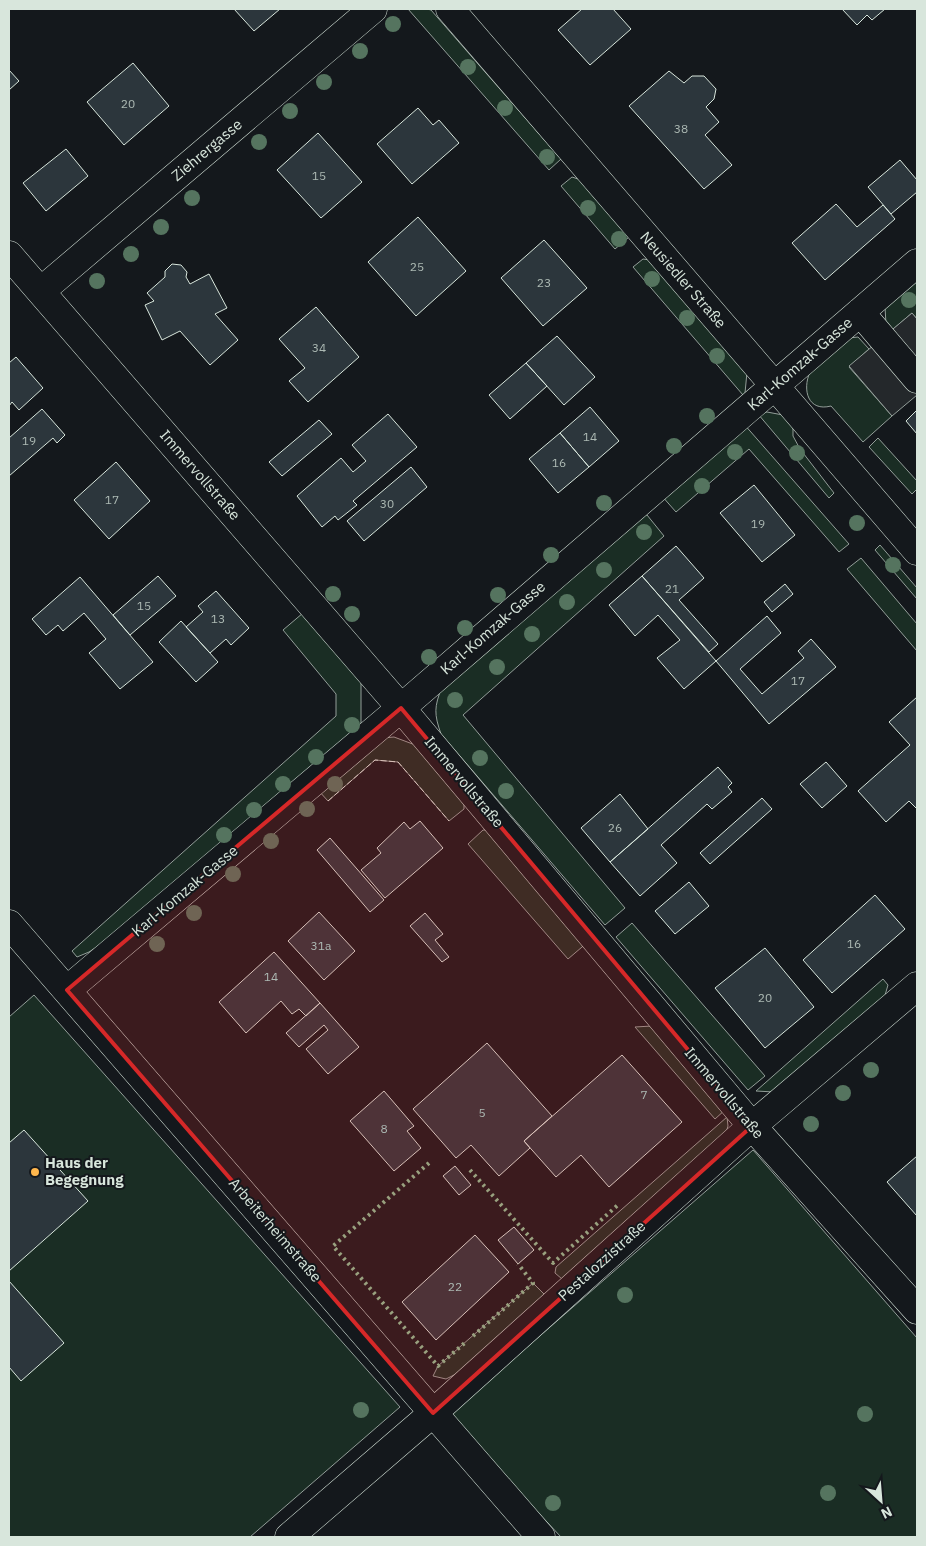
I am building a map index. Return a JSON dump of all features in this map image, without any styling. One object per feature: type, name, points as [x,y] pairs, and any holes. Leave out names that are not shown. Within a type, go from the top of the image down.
[{"type":"street","name":"Ziehrergasse","points":[[41,291],[373,9]]},
{"type":"street","name":"Neusiedler Straße","points":[[450,9],[917,551]]},
{"type":"street","name":"Immervollstraße","points":[[9,255],[401,708],[752,1126],[917,1310]]},
{"type":"street","name":"Karl-Komzak-Gasse","points":[[67,990],[401,708],[917,263]]},
{"type":"street","points":[[860,312],[917,379]]},
{"type":"street","name":"Arbeiterheimstraße","points":[[9,924],[541,1537]]},
{"type":"street","name":"Pestalozzistraße","points":[[289,1537],[433,1413],[752,1126],[917,986]]},
{"type":"highlighted area","points":[[401,708],[752,1126],[433,1413],[67,990]]},
{"type":"green space","points":[[408,9],[431,10],[561,159],[549,170]]},
{"type":"green space","points":[[572,177],[581,180],[629,237],[615,249],[561,186]]},
{"type":"green space","points":[[643,259],[650,260],[747,372],[745,393],[743,395],[633,267]]},
{"type":"green space","points":[[917,280],[917,319],[912,313],[892,330],[886,324],[885,307]]},
{"type":"green space","points":[[858,337],[869,349],[849,367],[892,416],[863,442],[831,406],[817,406],[812,403],[807,392],[810,372],[849,338]]},
{"type":"green space","points":[[767,412],[783,415],[793,426],[793,436],[800,449],[834,493],[829,498],[758,414]]},
{"type":"green space","points":[[743,423],[849,544],[839,552],[749,449],[676,512],[661,495]]},
{"type":"green space","points":[[878,438],[917,481],[917,489],[912,494],[869,447]]},
{"type":"green space","points":[[639,513],[647,515],[664,536],[463,715],[625,908],[605,925],[441,734],[436,711],[437,700],[442,687]]},
{"type":"green space","points":[[880,545],[917,588],[917,599],[875,550]]},
{"type":"green space","points":[[861,558],[917,624],[917,651],[847,569]]},
{"type":"green space","points":[[303,613],[361,679],[361,724],[128,926],[89,952],[77,957],[72,951],[336,716],[336,694],[283,630]]},
{"type":"green space","points":[[394,737],[418,746],[464,798],[464,809],[449,821],[398,762],[375,760],[328,801],[318,790],[382,738]]},
{"type":"green space","points":[[483,830],[492,830],[589,941],[568,959],[468,844]]},
{"type":"green space","points":[[632,923],[765,1076],[748,1090],[616,937]]},
{"type":"green space","points":[[883,979],[888,985],[883,1002],[774,1092],[756,1091]]},
{"type":"green space","points":[[34,995],[400,1407],[250,1537],[9,1537],[9,1017]]},
{"type":"green space","points":[[652,1026],[726,1109],[715,1119],[635,1027]]},
{"type":"green space","points":[[727,1117],[728,1126],[725,1136],[562,1279],[555,1273],[556,1267]]},
{"type":"green space","points":[[753,1150],[917,1338],[917,1537],[561,1537],[448,1416]]},
{"type":"green space","points":[[533,1283],[547,1297],[460,1372],[446,1379],[433,1376],[438,1366]]},
{"type":"shaded area","points":[[912,313],[917,319],[917,395],[892,416],[849,366]]},
{"type":"building","points":[[234,9],[280,9],[254,31]]},
{"type":"building","points":[[582,9],[613,9],[631,29],[590,65],[558,30]]},
{"type":"building","points":[[842,9],[885,9],[872,20],[867,15],[857,25]]},
{"type":"building","points":[[133,63],[169,106],[124,145],[87,102]]},
{"type":"building","points":[[9,70],[19,81],[9,90]]},
{"type":"building","points":[[669,71],[684,83],[692,76],[704,76],[716,89],[714,99],[706,107],[719,122],[705,135],[732,165],[704,189],[629,106]]},
{"type":"building","points":[[418,108],[433,125],[439,120],[459,143],[412,184],[377,144]]},
{"type":"building","points":[[318,133],[362,182],[321,218],[277,170]]},
{"type":"building","points":[[66,149],[88,176],[46,211],[23,183]]},
{"type":"building","points":[[900,160],[917,180],[917,192],[891,214],[868,187]]},
{"type":"building","points":[[836,204],[857,227],[883,205],[895,219],[825,280],[792,243]]},
{"type":"building","points":[[418,217],[466,271],[416,316],[368,262]]},
{"type":"building","points":[[544,240],[587,288],[543,326],[501,278]]},
{"type":"building","points":[[172,264],[181,265],[187,272],[186,277],[190,284],[209,274],[227,308],[215,314],[238,340],[210,365],[180,331],[162,340],[145,305],[154,301],[147,293],[165,277],[165,271]]},
{"type":"building","points":[[316,307],[359,357],[308,402],[289,381],[305,368],[279,339]]},
{"type":"building","points":[[557,336],[595,377],[564,405],[526,363]]},
{"type":"building","points":[[16,357],[43,388],[19,410],[12,402],[9,406],[9,363]]},
{"type":"building","points":[[526,363],[547,386],[510,419],[489,395]]},
{"type":"building","points":[[590,407],[619,441],[589,467],[560,433]]},
{"type":"building","points":[[42,409],[65,435],[57,443],[53,438],[9,476],[9,438]]},
{"type":"building","points":[[917,410],[917,434],[906,421]]},
{"type":"building","points":[[388,414],[417,447],[353,501],[357,505],[338,520],[335,516],[322,527],[297,496],[341,458],[353,472],[366,461],[352,445]]},
{"type":"building","points":[[319,420],[332,434],[282,476],[269,462]]},
{"type":"building","points":[[560,433],[589,467],[558,493],[529,459]]},
{"type":"building","points":[[116,462],[150,501],[109,539],[74,500]]},
{"type":"building","points":[[411,467],[427,487],[364,541],[347,521]]},
{"type":"building","points":[[754,485],[795,535],[762,562],[720,513]]},
{"type":"building","points":[[676,546],[704,578],[679,600],[718,644],[709,652],[642,576]]},
{"type":"building","points":[[158,576],[176,596],[130,635],[113,615]]},
{"type":"building","points":[[642,576],[716,661],[684,689],[657,658],[680,640],[658,615],[635,636],[609,605]]},
{"type":"building","points":[[80,577],[153,662],[120,689],[89,653],[106,639],[84,613],[63,631],[58,625],[46,635],[32,619]]},
{"type":"building","points":[[785,584],[793,594],[772,612],[764,602]]},
{"type":"building","points":[[216,591],[249,628],[231,645],[226,639],[210,653],[186,627],[203,612],[198,606]]},
{"type":"building","points":[[767,616],[781,633],[740,669],[762,694],[804,658],[798,651],[811,639],[836,667],[769,724],[716,661]]},
{"type":"building","points":[[181,621],[218,662],[196,682],[159,642]]},
{"type":"building","points":[[917,697],[917,806],[916,808],[909,801],[886,822],[858,791],[910,745],[889,722]]},
{"type":"building","points":[[826,762],[847,786],[822,808],[800,784]]},
{"type":"building","points":[[718,767],[732,783],[728,787],[732,792],[712,809],[707,804],[661,845],[677,863],[640,896],[610,862]]},
{"type":"building","points":[[620,794],[648,829],[610,862],[581,828]]},
{"type":"building","points":[[762,798],[772,809],[710,864],[700,853]]},
{"type":"building","points":[[420,821],[443,848],[385,898],[361,870],[381,853],[377,848],[404,822],[410,829]]},
{"type":"building","points":[[330,838],[384,900],[370,912],[317,850]]},
{"type":"building","points":[[689,882],[709,906],[675,934],[655,911]]},
{"type":"building","points":[[875,895],[905,929],[832,993],[803,960]]},
{"type":"building","points":[[319,912],[355,951],[324,980],[288,941]]},
{"type":"building","points":[[425,913],[443,934],[435,940],[449,957],[442,962],[410,926]]},
{"type":"building","points":[[765,948],[814,1007],[765,1048],[715,988]]},
{"type":"building","points":[[274,952],[320,1003],[306,1016],[299,1009],[292,1014],[281,1001],[246,1033],[219,1002]]},
{"type":"building","points":[[320,1003],[359,1047],[328,1074],[306,1049],[328,1030],[324,1025],[299,1047],[286,1033]]},
{"type":"building","points":[[487,1043],[552,1116],[524,1141],[530,1148],[499,1176],[471,1145],[456,1158],[413,1109]]},
{"type":"building","points":[[622,1055],[682,1122],[609,1187],[581,1155],[556,1177],[524,1141]]},
{"type":"building","points":[[384,1091],[414,1126],[407,1131],[421,1148],[394,1171],[350,1121]]},
{"type":"building","name":"Haus der Begegnung","points":[[24,1130],[88,1201],[9,1271],[9,1143]]},
{"type":"building","points":[[917,1156],[917,1216],[887,1182]]},
{"type":"building","points":[[455,1166],[471,1185],[459,1195],[443,1176]]},
{"type":"building","points":[[514,1227],[534,1250],[518,1264],[498,1240]]},
{"type":"building","points":[[475,1235],[509,1272],[436,1340],[402,1302]]},
{"type":"building","points":[[9,1281],[64,1343],[21,1381],[9,1367]]},
{"type":"hedge","points":[[429,1163],[333,1246],[438,1366],[467,1341]]},
{"type":"hedge","points":[[470,1170],[553,1263],[619,1204]]},
{"type":"hedge","points":[[473,1336],[533,1283],[518,1264]]},
{"type":"fence","points":[[328,801],[375,760],[398,762],[449,821]]},
{"type":"place","name":"Haus der Begegnung","points":[[35,1172]]}]
